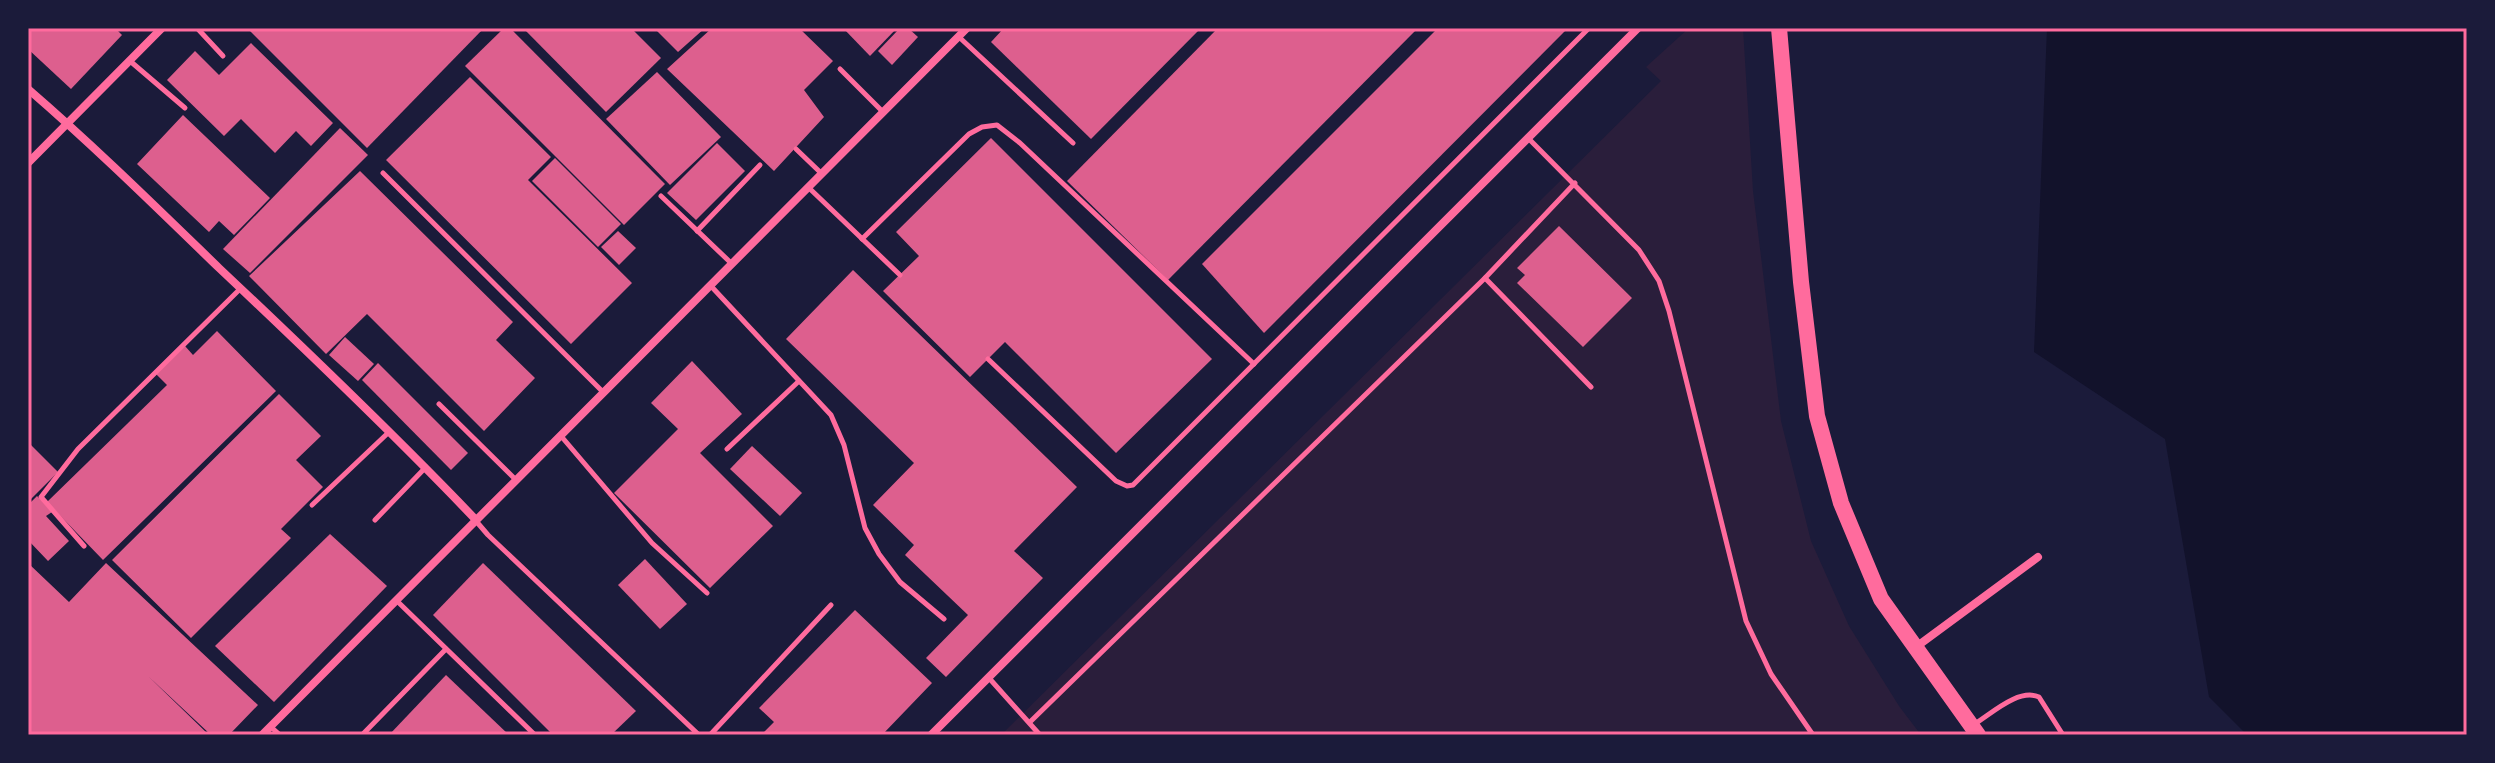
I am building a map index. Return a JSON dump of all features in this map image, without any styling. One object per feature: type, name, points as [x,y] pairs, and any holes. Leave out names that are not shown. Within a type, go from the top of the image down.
[{"type":"main road","points":[[1779,28],[1801,282],[1817,416],[1841,503],[1881,599],[1975,730]]},
{"type":"street","points":[[28,163],[162,28]]},
{"type":"street","points":[[262,735],[967,28]]},
{"type":"street","points":[[931,735],[1638,28]]},
{"type":"street","points":[[28,89],[67,122],[241,288],[426,467],[476,520]]},
{"type":"street","points":[[1916,648],[2038,557]]},
{"type":"lane","points":[[197,28],[223,56]]},
{"type":"lane","points":[[988,359],[1116,481],[1127,486],[1138,482],[1588,29]]},
{"type":"lane","points":[[959,36],[1073,143]]},
{"type":"lane","points":[[130,61],[185,108]]},
{"type":"lane","points":[[840,69],[882,111]]},
{"type":"lane","points":[[862,239],[969,134],[982,127],[997,125],[1020,143],[1254,364]]},
{"type":"lane","points":[[1529,139],[1639,250],[1659,281],[1746,621],[1771,674],[1813,735]]},
{"type":"lane","points":[[796,149],[821,173]]},
{"type":"lane","points":[[697,231],[760,165]]},
{"type":"lane","points":[[383,173],[603,392]]},
{"type":"lane","points":[[1030,722],[1485,278],[1575,183]]},
{"type":"lane","points":[[807,187],[900,275]]},
{"type":"lane","points":[[661,196],[731,263]]},
{"type":"lane","points":[[1485,278],[1591,387]]},
{"type":"lane","points":[[710,285],[831,415],[844,445],[865,528],[879,554],[900,582],[944,619]]},
{"type":"lane","points":[[84,546],[41,497],[78,449],[241,288]]},
{"type":"lane","points":[[727,449],[799,381]]},
{"type":"lane","points":[[439,404],[516,480]]},
{"type":"lane","points":[[312,505],[389,431]]},
{"type":"lane","points":[[561,435],[652,543],[707,593]]},
{"type":"lane","points":[[375,520],[426,467]]},
{"type":"lane","points":[[476,520],[488,535],[699,735]]},
{"type":"lane","points":[[396,600],[535,735]]},
{"type":"lane","points":[[710,735],[831,605]]},
{"type":"lane","points":[[362,735],[446,649]]},
{"type":"lane","points":[[988,677],[1040,735]]},
{"type":"lane","points":[[1975,730],[2023,695],[2032,694],[2039,697],[2063,735]]},
{"type":"lane","points":[[270,726],[280,735]]},
{"type":"shaded area","points":[[1689,28],[1743,28],[1753,191],[1781,421],[1811,541],[1849,626],[1921,735],[1001,735],[1661,81],[1646,67]]},
{"type":"shaded area","points":[[2047,28],[2467,28],[2467,735],[2247,735],[2209,697],[2165,439],[2034,352]]},
{"type":"building","points":[[28,28],[115,28],[122,35],[71,89],[28,49]]},
{"type":"building","points":[[247,28],[484,28],[367,148]]},
{"type":"building","points":[[504,28],[510,28],[665,184],[624,225],[465,66]]},
{"type":"building","points":[[523,28],[631,28],[661,58],[606,112]]},
{"type":"building","points":[[654,28],[705,28],[678,52]]},
{"type":"building","points":[[712,28],[799,28],[833,61],[804,90],[824,117],[774,171],[667,69]]},
{"type":"building","points":[[843,28],[897,28],[870,56]]},
{"type":"building","points":[[900,28],[908,28],[918,37],[892,65],[878,51]]},
{"type":"building","points":[[1004,28],[1201,28],[1091,139],[991,42]]},
{"type":"building","points":[[1218,28],[1418,28],[1168,280],[1067,181]]},
{"type":"building","points":[[1438,28],[1568,28],[1264,333],[1202,264]]},
{"type":"building","points":[[251,43],[333,123],[311,146],[296,131],[275,153],[241,119],[224,136],[167,80],[195,51],[219,75]]},
{"type":"building","points":[[657,72],[721,137],[670,185],[606,119]]},
{"type":"building","points":[[470,77],[551,157],[528,180],[632,283],[571,344],[386,160]]},
{"type":"building","points":[[183,115],[270,198],[234,235],[219,221],[209,232],[137,164]]},
{"type":"building","points":[[340,128],[368,155],[250,273],[223,249]]},
{"type":"building","points":[[991,138],[1212,359],[1116,453],[1005,342],[970,377],[883,291],[919,256],[896,232]]},
{"type":"building","points":[[717,143],[745,171],[696,220],[667,193]]},
{"type":"building","points":[[555,158],[621,224],[598,247],[532,181]]},
{"type":"building","points":[[360,171],[513,322],[496,340],[535,378],[484,431],[367,314],[326,354],[249,276]]},
{"type":"building","points":[[1559,226],[1632,298],[1583,347],[1517,283],[1525,275],[1517,268]]},
{"type":"building","points":[[618,231],[636,248],[619,265],[601,247]]},
{"type":"building","points":[[853,270],[1077,487],[1014,551],[1043,578],[946,677],[926,658],[968,615],[905,555],[914,545],[873,505],[914,463],[786,339]]},
{"type":"building","points":[[217,331],[276,391],[103,560],[47,502],[167,385],[156,374],[185,346],[193,355]]},
{"type":"building","points":[[345,337],[374,364],[358,381],[329,355]]},
{"type":"building","points":[[692,361],[742,414],[700,453],[773,526],[710,588],[614,493],[678,429],[651,403]]},
{"type":"building","points":[[378,363],[468,453],[451,470],[362,380]]},
{"type":"building","points":[[279,394],[321,436],[296,460],[323,487],[281,529],[291,538],[191,638],[112,560]]},
{"type":"building","points":[[28,442],[58,472],[28,502]]},
{"type":"building","points":[[752,446],[802,493],[780,516],[730,469]]},
{"type":"building","points":[[37,496],[52,512],[46,516],[69,541],[48,561],[28,540],[28,505]]},
{"type":"building","points":[[330,534],[387,586],[274,702],[215,646]]},
{"type":"building","points":[[645,559],[687,604],[660,629],[618,585]]},
{"type":"building","points":[[28,563],[69,602],[106,563],[258,705],[229,735],[211,735],[148,676],[209,735],[28,735]]},
{"type":"building","points":[[483,563],[636,711],[611,735],[553,735],[433,615]]},
{"type":"building","points":[[855,610],[932,683],[882,735],[761,735],[774,722],[759,708]]},
{"type":"building","points":[[446,675],[509,735],[389,735]]}]
